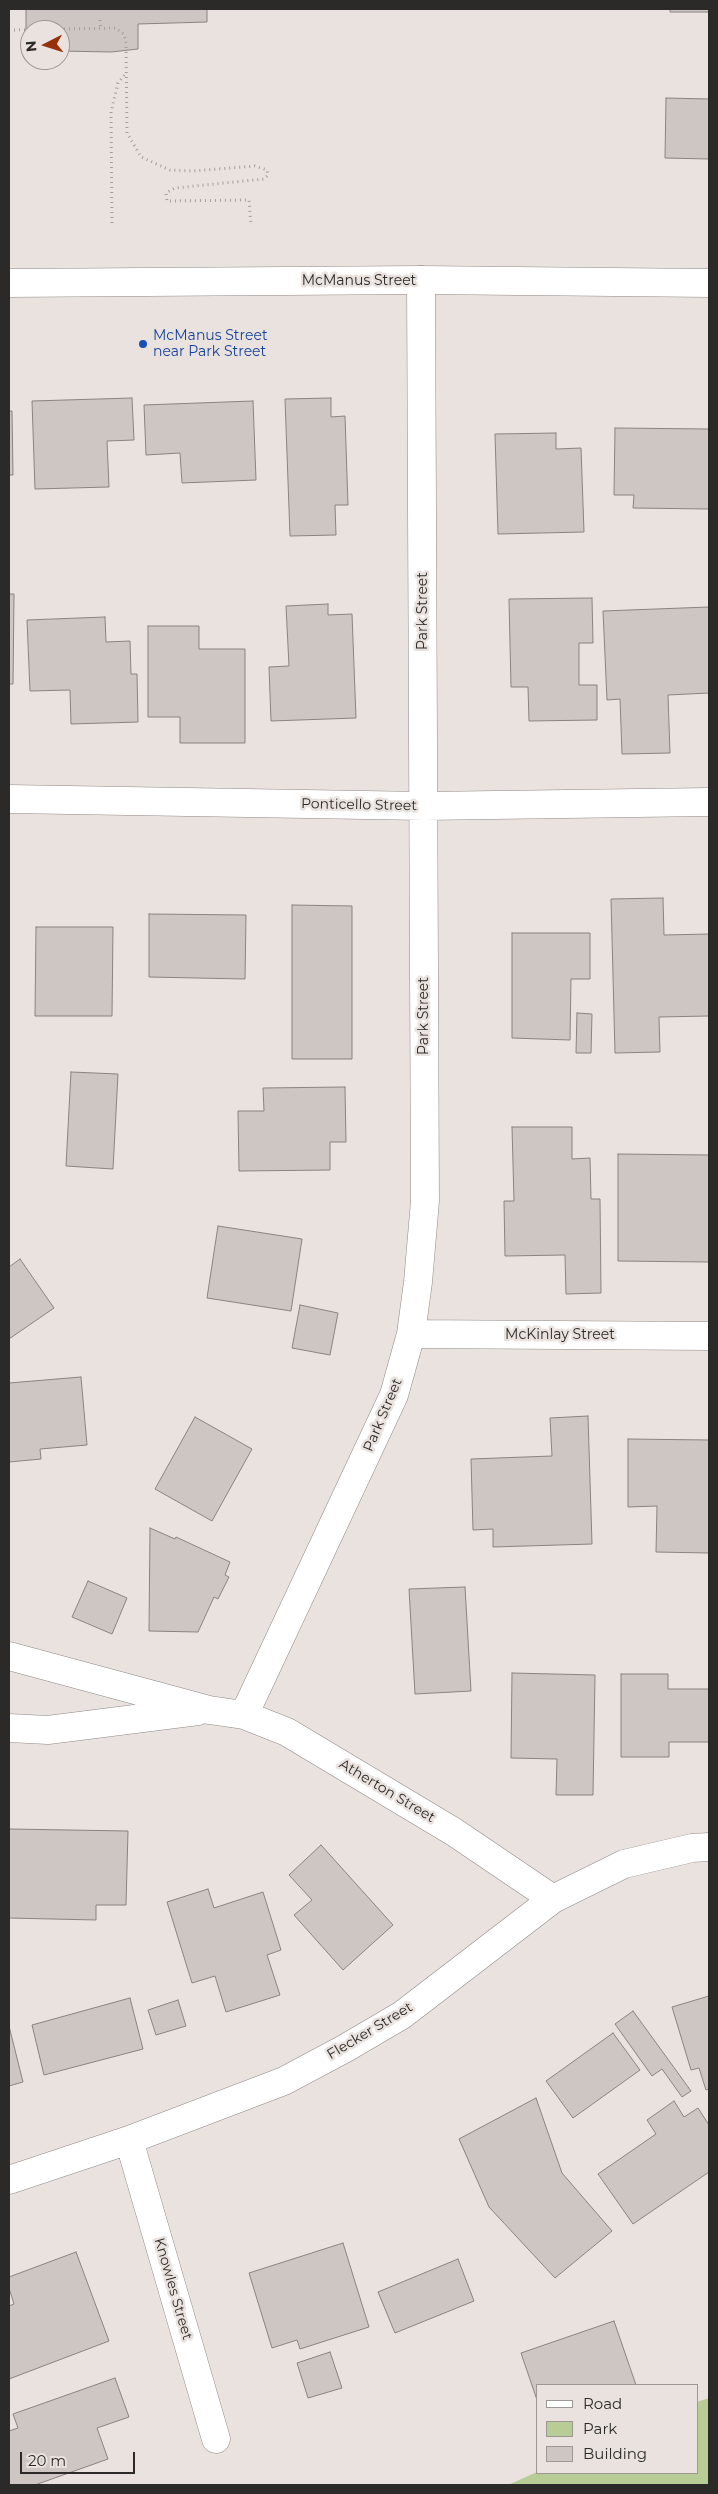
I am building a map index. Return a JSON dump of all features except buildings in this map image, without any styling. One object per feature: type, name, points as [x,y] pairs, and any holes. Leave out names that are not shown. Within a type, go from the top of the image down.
[{"type":"street","name":"McManus Street","points":[[9,283],[421,280],[709,283]]},
{"type":"street","name":"Park Street","points":[[244,1716],[394,1396],[411,1334],[421,1256],[425,1201],[421,280]]},
{"type":"street","name":"Ponticello Street","points":[[9,799],[424,806],[709,802]]},
{"type":"street","name":"McKinlay Street","points":[[411,1334],[709,1336]]},
{"type":"street","name":"Atherton Street","points":[[9,1656],[209,1710],[244,1716],[287,1732],[454,1832],[553,1899]]},
{"type":"street","name":"Atherton Street","points":[[9,1728],[48,1730],[209,1710]]},
{"type":"street","name":"Flecker Street","points":[[9,2180],[129,2140],[284,2081],[402,2015],[553,1899],[624,1864],[692,1848],[709,1847]]},
{"type":"street","name":"Knowles Street","points":[[129,2140],[216,2438]]},
{"type":"path","points":[[100,20],[101,29]]},
{"type":"path","points":[[9,30],[116,28],[124,34],[126,43],[127,133],[141,157],[170,170],[194,171],[254,166],[267,170],[268,175],[264,179],[175,188],[166,194],[167,201],[249,200],[251,224]]},
{"type":"path","points":[[112,224],[111,112],[118,83],[126,72]]},
{"type":"green space","points":[[709,2398],[709,2485],[508,2485],[536,2472],[536,2474],[698,2474],[698,2402]]},
{"type":"place","name":"McManus Street near Park Street","points":[[143,344]]}]
